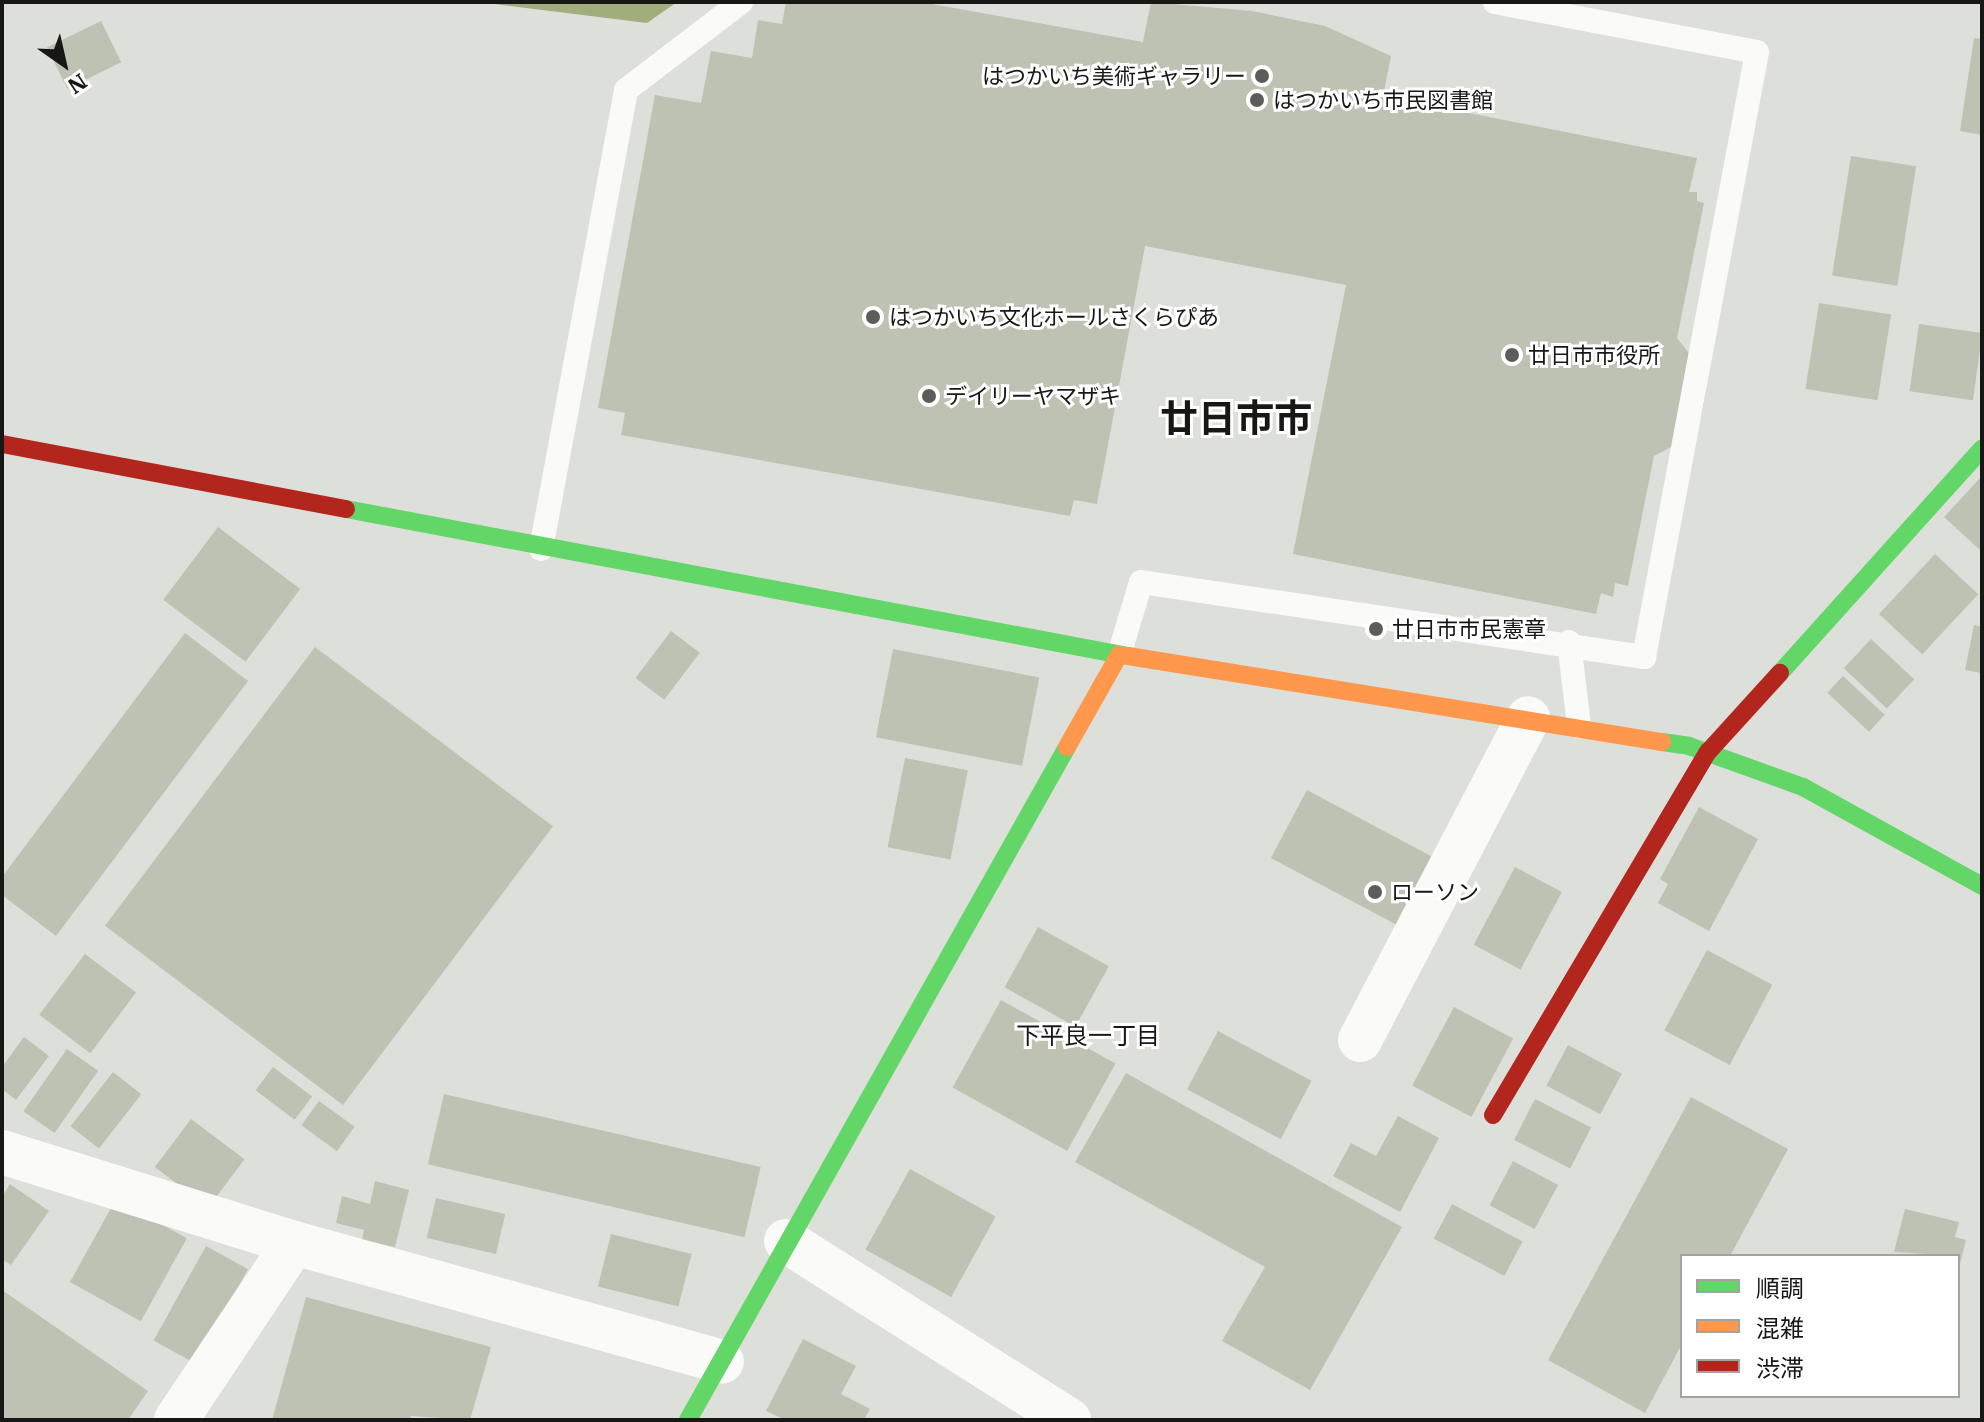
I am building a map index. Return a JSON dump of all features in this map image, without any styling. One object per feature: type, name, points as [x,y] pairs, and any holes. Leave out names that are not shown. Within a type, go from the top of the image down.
[{"type":"street","points":[[2,444],[541,549],[1119,655],[1579,726],[1708,752],[1803,787],[1982,886]]},
{"type":"street","points":[[1493,1115],[1708,752],[1982,449]]},
{"type":"street","points":[[688,1420],[786,1241],[1119,655]]},
{"type":"street","points":[[1360,1040],[1528,718]]},
{"type":"street","points":[[2,1152],[294,1243],[722,1362]]},
{"type":"street","points":[[786,1241],[1069,1420]]},
{"type":"street","points":[[176,1420],[294,1243]]},
{"type":"lane","points":[[541,549],[626,90],[741,2]]},
{"type":"lane","points":[[1119,655],[1141,582],[1569,642],[1644,657],[1757,52],[1495,2]]},
{"type":"lane","points":[[1569,642],[1579,726]]},
{"type":"shaded area","points":[[478,2],[677,2],[647,23]]},
{"type":"building","points":[[786,2],[921,2],[1143,42],[1151,2],[1252,11],[1325,26],[1391,56],[1383,96],[1697,158],[1689,192],[1697,192],[1697,201],[1704,203],[1677,338],[1700,367],[1706,392],[1701,418],[1686,439],[1654,456],[1628,586],[1615,583],[1613,597],[1601,593],[1596,614],[1293,554],[1346,285],[1145,246],[1097,504],[1074,500],[1070,516],[621,435],[625,413],[598,408],[655,95],[701,103],[711,51],[752,58],[758,20],[782,24]]},
{"type":"building","points":[[101,21],[121,62],[67,89],[47,47]]},
{"type":"building","points":[[1974,38],[1982,39],[1982,135],[1960,131]]},
{"type":"building","points":[[1851,156],[1916,166],[1897,286],[1832,276]]},
{"type":"building","points":[[1819,303],[1891,314],[1877,400],[1805,389]]},
{"type":"building","points":[[1919,324],[1982,333],[1973,400],[1910,391]]},
{"type":"building","points":[[1982,476],[1982,549],[1980,550],[1944,517]]},
{"type":"building","points":[[218,527],[300,589],[245,662],[163,600]]},
{"type":"building","points":[[1935,554],[1978,594],[1922,654],[1879,614]]},
{"type":"building","points":[[1974,625],[1982,627],[1982,673],[1965,670]]},
{"type":"building","points":[[671,631],[700,653],[664,700],[635,678]]},
{"type":"building","points":[[185,633],[248,681],[56,936],[2,895],[2,877]]},
{"type":"building","points":[[1871,639],[1914,679],[1887,708],[1844,668]]},
{"type":"building","points":[[315,647],[553,826],[343,1105],[105,926]]},
{"type":"building","points":[[893,649],[1039,677],[1022,766],[876,737]]},
{"type":"building","points":[[1843,676],[1885,715],[1869,732],[1827,693]]},
{"type":"building","points":[[905,758],[968,770],[950,860],[888,847]]},
{"type":"building","name":"ローソン","points":[[1307,790],[1433,857],[1397,925],[1271,858]]},
{"type":"building","points":[[1699,807],[1758,839],[1709,931],[1658,903],[1668,884],[1660,879]]},
{"type":"building","points":[[1515,867],[1562,892],[1520,970],[1474,945]]},
{"type":"building","points":[[1038,927],[1109,966],[1075,1027],[1005,987]]},
{"type":"building","points":[[1707,950],[1772,985],[1730,1065],[1664,1030]]},
{"type":"building","points":[[85,954],[136,993],[90,1053],[39,1015]]},
{"type":"building","points":[[1001,1000],[1116,1064],[1067,1151],[953,1087]]},
{"type":"building","points":[[1454,1007],[1513,1038],[1471,1117],[1412,1086]]},
{"type":"building","points":[[1218,1031],[1312,1081],[1281,1139],[1187,1089]]},
{"type":"building","points":[[24,1037],[49,1056],[16,1100],[2,1089],[2,1067]]},
{"type":"building","points":[[1568,1045],[1622,1074],[1600,1114],[1546,1086]]},
{"type":"building","points":[[67,1049],[98,1071],[55,1133],[23,1111]]},
{"type":"building","points":[[273,1067],[312,1096],[295,1120],[256,1090]]},
{"type":"building","points":[[113,1072],[141,1094],[99,1149],[71,1126]]},
{"type":"building","points":[[1126,1073],[1402,1227],[1310,1390],[1222,1341],[1265,1267],[1075,1162]]},
{"type":"building","points":[[444,1094],[761,1167],[744,1237],[428,1164]]},
{"type":"building","points":[[1691,1097],[1788,1149],[1731,1254],[1680,1254],[1680,1348],[1645,1413],[1548,1360]]},
{"type":"building","points":[[1535,1099],[1591,1128],[1570,1169],[1514,1140]]},
{"type":"building","points":[[319,1101],[355,1127],[337,1151],[301,1125]]},
{"type":"building","points":[[1398,1116],[1439,1138],[1400,1212],[1333,1176],[1351,1143],[1376,1156]]},
{"type":"building","points":[[191,1119],[245,1159],[208,1207],[155,1167]]},
{"type":"building","points":[[1513,1161],[1558,1185],[1535,1229],[1490,1205]]},
{"type":"building","points":[[910,1169],[996,1217],[951,1297],[865,1249]]},
{"type":"building","points":[[375,1181],[409,1190],[395,1247],[362,1240],[364,1230],[336,1223],[342,1196],[370,1204]]},
{"type":"building","points":[[10,1184],[49,1211],[11,1265],[2,1259],[2,1197]]},
{"type":"building","points":[[436,1198],[505,1214],[496,1254],[427,1238]]},
{"type":"building","points":[[116,1199],[187,1238],[141,1321],[70,1282]]},
{"type":"building","points":[[1452,1204],[1523,1242],[1504,1276],[1434,1238]]},
{"type":"building","points":[[1905,1209],[1959,1222],[1955,1237],[1966,1240],[1960,1264],[1960,1254],[1894,1252]]},
{"type":"building","points":[[611,1234],[692,1254],[678,1306],[598,1286]]},
{"type":"building","points":[[206,1246],[248,1269],[196,1364],[154,1340]]},
{"type":"building","points":[[2,1290],[148,1391],[128,1420],[2,1420]]},
{"type":"building","points":[[306,1297],[491,1347],[470,1420],[411,1416],[410,1420],[272,1420]]},
{"type":"building","points":[[803,1339],[856,1366],[841,1394],[870,1409],[864,1420],[785,1420],[766,1411]]},
{"type":"traffic: fast","points":[[1780,673],[1982,449]]},
{"type":"traffic: fast","points":[[346,509],[1128,656]]},
{"type":"traffic: fast","points":[[1662,742],[1689,746],[1803,787],[1982,886]]},
{"type":"traffic: fast","points":[[688,1420],[1067,747]]},
{"type":"traffic: slow","points":[[1067,747],[1119,655]]},
{"type":"traffic: slow","points":[[1128,656],[1662,742]]},
{"type":"traffic: jam","points":[[2,444],[346,509]]},
{"type":"traffic: jam","points":[[1493,1115],[1708,752],[1780,673]]},
{"type":"place","name":"はつかいち美術ギャラリー","points":[[1262,76]]},
{"type":"place","name":"はつかいち市民図書館","points":[[1257,100]]},
{"type":"place","name":"はつかいち文化ホールさくらぴあ","points":[[873,317]]},
{"type":"place","name":"廿日市市役所","points":[[1512,355]]},
{"type":"place","name":"デイリーヤマザキ","points":[[929,396]]},
{"type":"place","name":"廿日市市民憲章","points":[[1376,629]]},
{"type":"place","name":"ローソン","points":[[1375,892]]},
{"type":"district","name":"廿日市市","points":[[1236,418]]},
{"type":"district","name":"下平良一丁目","points":[[1088,1036]]}]
